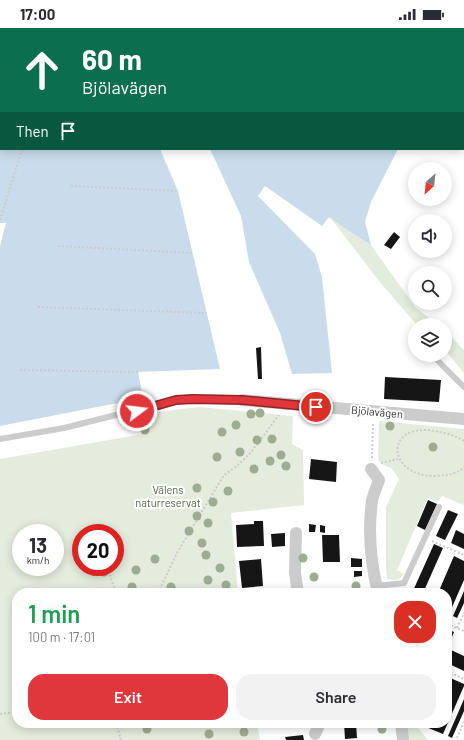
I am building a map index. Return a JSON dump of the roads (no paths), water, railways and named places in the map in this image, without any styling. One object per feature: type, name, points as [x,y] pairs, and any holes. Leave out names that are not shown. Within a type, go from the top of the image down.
[{"type":"street","name":"Bjölavägen","points":[[242,400],[464,419]]},
{"type":"street","points":[[372,467],[379,480],[372,499],[371,536],[377,588]]},
{"type":"street","points":[[296,533],[295,573],[297,588]]},
{"type":"street","points":[[401,728],[402,740]]},
{"type":"lane","points":[[439,362],[464,387]]},
{"type":"lane","points":[[0,439],[64,428],[176,400],[242,400]]},
{"type":"lane","points":[[385,588],[404,583],[439,507]]},
{"type":"water","points":[[0,150],[160,150],[178,191],[220,369],[138,372],[143,398],[0,426],[0,246],[6,223],[0,223]]},
{"type":"water","points":[[210,150],[397,150],[371,202],[365,222],[371,245],[329,217],[322,226],[265,186],[258,196],[315,254],[322,277],[332,373],[292,374],[280,333],[249,262],[241,216]]},
{"type":"park label","name":"Välens naturreservat","points":[[168,496]]}]
